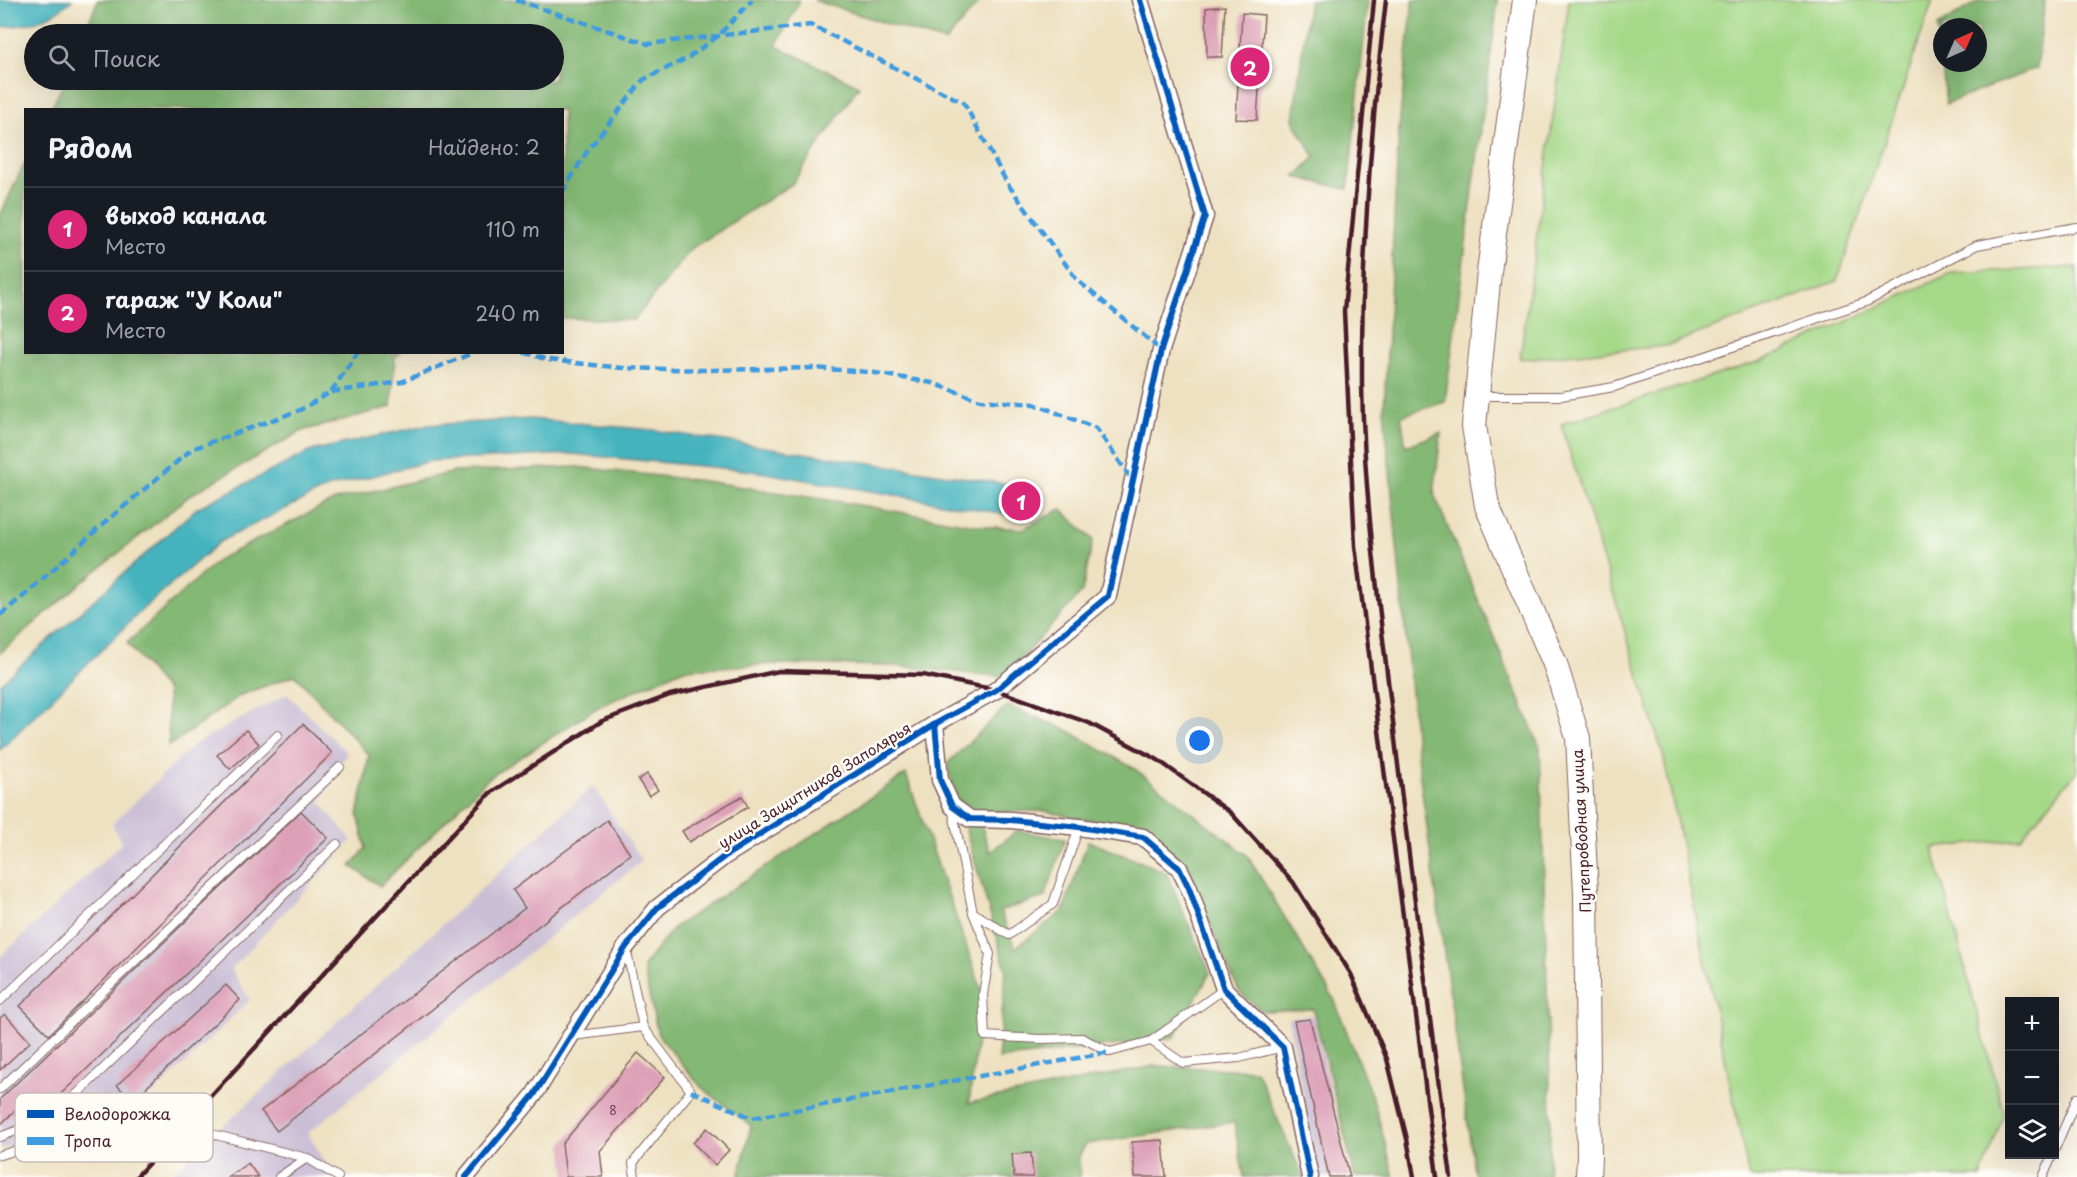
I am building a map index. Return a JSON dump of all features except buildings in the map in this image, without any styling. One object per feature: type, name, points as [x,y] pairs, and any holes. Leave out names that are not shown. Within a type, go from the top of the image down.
[{"type":"main road","name":"Путепроводная улица","points":[[1525,0],[1489,272],[1474,426],[1487,506],[1555,664],[1578,738],[1586,892],[1588,1177]]},
{"type":"street","name":"улица Защитников Заполярья","points":[[466,1177],[534,1095],[626,947],[657,908],[725,856],[935,724],[996,690],[1108,596],[1161,350],[1205,216],[1140,0]]},
{"type":"street","points":[[935,724],[940,780],[952,806],[970,819],[1011,820],[1079,827],[1143,837],[1179,868],[1189,888],[1224,989],[1284,1047],[1310,1177]]},
{"type":"lane","points":[[1477,396],[1561,396],[1614,387],[1866,302],[1977,245],[2077,227]]},
{"type":"lane","points":[[0,1001],[278,735]]},
{"type":"lane","points":[[0,1089],[340,767]]},
{"type":"lane","points":[[952,806],[973,913],[990,954],[983,994],[985,1036],[1040,1039],[1082,1038],[1110,1052],[1151,1041],[1224,989]]},
{"type":"lane","points":[[973,913],[1009,935],[1053,904],[1079,827]]},
{"type":"lane","points":[[78,1093],[337,844]]},
{"type":"lane","points":[[626,947],[643,1027],[691,1091],[633,1163],[635,1177]]},
{"type":"lane","points":[[571,1036],[643,1027]]},
{"type":"lane","points":[[1151,1041],[1183,1063],[1239,1058],[1284,1047]]},
{"type":"lane","points":[[2059,1141],[2077,1098]]},
{"type":"lane","points":[[0,1137],[15,1131]]},
{"type":"lane","points":[[213,1134],[307,1158],[338,1177]]},
{"type":"lane","points":[[0,1155],[15,1151]]},
{"type":"lane","points":[[279,1177],[307,1158]]},
{"type":"lane","points":[[2043,1177],[2051,1159]]},
{"type":"shaded area","points":[[287,694],[347,753],[320,802],[352,840],[231,969],[250,1000],[154,1093],[15,1093],[15,1145],[0,1150],[0,957],[122,843],[112,824],[196,743]]},
{"type":"shaded area","points":[[593,786],[642,861],[308,1133],[334,1177],[168,1177],[184,1162],[213,1162],[213,1136]]},
{"type":"shaded area","points":[[1313,1015],[1350,1177],[1319,1177],[1288,1018]]},
{"type":"green space","points":[[98,0],[800,0],[776,46],[859,86],[792,184],[692,248],[634,320],[564,318],[564,108],[51,108],[60,90],[564,90],[564,24],[88,24]]},
{"type":"green space","points":[[813,0],[981,0],[945,42]]},
{"type":"green space","points":[[1309,0],[1368,0],[1348,189],[1295,177],[1315,157],[1293,120]]},
{"type":"green space","points":[[1413,0],[1498,0],[1445,402],[1401,416],[1406,446],[1441,433],[1434,494],[1540,748],[1551,1118],[1548,1177],[1475,1177],[1417,755],[1384,409],[1399,127]]},
{"type":"green space","points":[[1569,0],[1933,0],[1837,281],[1666,346],[1520,359]]},
{"type":"green space","points":[[1981,0],[2045,0],[2037,68],[1946,104],[1943,72],[1987,72],[1987,18],[1951,18]]},
{"type":"green space","points":[[24,164],[24,354],[400,354],[395,357],[391,407],[302,431],[192,494],[80,584],[0,653],[0,216]]},
{"type":"green space","points":[[2077,267],[2077,771],[2020,839],[1933,848],[2004,1114],[1981,1177],[1749,1177],[1663,754],[1561,424],[1761,361],[1951,273]]},
{"type":"green space","points":[[577,467],[704,481],[981,526],[1023,529],[1061,509],[1093,540],[1082,592],[1004,677],[898,666],[776,664],[684,669],[598,707],[490,777],[380,886],[351,866],[366,848],[358,815],[369,755],[295,675],[241,695],[169,746],[167,691],[127,643],[219,559],[335,500],[454,472]]},
{"type":"green space","points":[[1007,706],[1065,729],[1135,769],[1247,855],[1334,999],[1375,1105],[1394,1177],[1355,1177],[1313,1009],[1262,1011],[1240,993],[1221,952],[1188,865],[1145,831],[1045,811],[977,812],[990,852],[1017,831],[1065,839],[1045,897],[1000,911],[1015,948],[1063,911],[1088,841],[1166,872],[1210,973],[1174,1038],[998,1059],[1006,970],[947,764]]},
{"type":"green space","points":[[906,774],[983,994],[969,1103],[1154,1066],[1256,1070],[1303,1177],[1244,1177],[1234,1122],[1086,1144],[1079,1156],[1080,1177],[739,1177],[751,1126],[701,1087],[658,1035],[643,967],[673,928]]},
{"type":"water","points":[[0,0],[72,0],[55,13],[39,21],[0,27]]},
{"type":"water","points":[[531,419],[653,430],[1014,485],[1011,515],[753,471],[572,454],[430,461],[327,488],[221,541],[146,606],[0,750],[0,684],[197,508],[311,451],[427,425]]},
{"type":"railway","points":[[1374,0],[1344,311],[1355,546],[1437,1177]]},
{"type":"railway","points":[[1386,0],[1365,240],[1362,337],[1363,425],[1372,546],[1381,625],[1451,1177]]},
{"type":"railway","points":[[213,1093],[490,793],[602,721],[670,695],[779,671],[923,675],[996,690],[1089,723],[1158,760],[1231,813],[1293,882],[1351,974],[1387,1059],[1414,1177]]},
{"type":"railway","points":[[136,1177],[150,1162]]},
{"type":"marked path","points":[[516,0],[648,44],[811,25],[964,103],[1007,183],[1077,280],[1161,350]]},
{"type":"marked path","points":[[564,189],[588,150],[643,80],[689,57],[718,36],[752,0]]},
{"type":"marked path","points":[[0,615],[192,449],[300,410],[331,392],[357,354]]},
{"type":"marked path","points":[[331,392],[401,382],[470,354]]},
{"type":"marked path","points":[[529,354],[548,360],[622,368],[709,370],[812,368],[869,372],[932,383],[980,400],[1034,404],[1096,428],[1133,481]]},
{"type":"marked path","points":[[691,1091],[752,1118],[1110,1052]]},
{"type":"cycle path","points":[[466,1177],[534,1095],[626,947],[657,908],[725,856],[935,724],[996,690],[1108,596],[1161,350],[1205,216],[1140,0]]},
{"type":"cycle path","points":[[935,724],[940,780],[952,806],[970,819],[1011,820],[1079,827],[1143,837],[1179,868],[1189,888],[1224,989],[1283,1047],[1310,1177]]},
{"type":"place","name":"гараж \"У Коли\"","points":[[1250,67]]},
{"type":"place","name":"выход канала","points":[[1021,501]]}]
